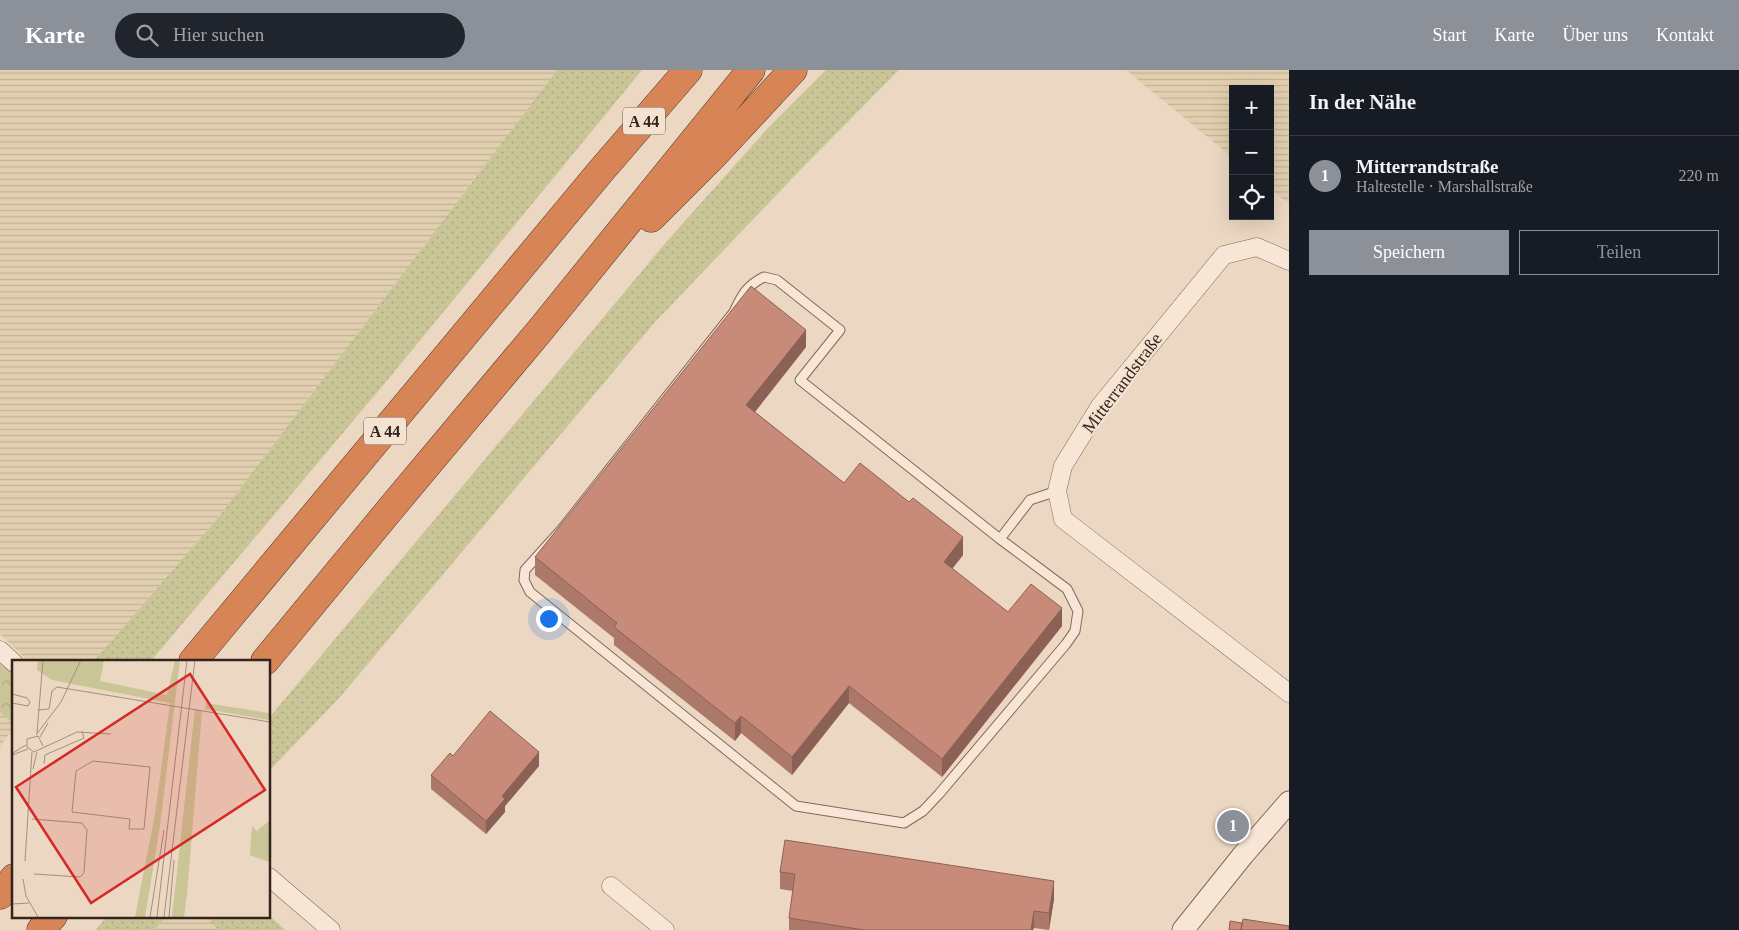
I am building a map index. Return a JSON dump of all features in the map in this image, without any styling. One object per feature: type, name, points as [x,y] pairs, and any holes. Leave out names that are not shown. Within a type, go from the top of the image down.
[{"type":"highway","points":[[600,172],[672,70]]},
{"type":"highway","name":"A 44","points":[[194,660],[600,172],[688,70]]},
{"type":"highway","name":"A 44","points":[[266,660],[542,328],[751,70]]},
{"type":"highway","points":[[542,328],[715,154],[793,70]]},
{"type":"highway","points":[[0,895],[12,880]]},
{"type":"highway","points":[[41,930],[51,918]]},
{"type":"street","name":"Mitterrandstraße","points":[[1289,260],[1257,247],[1224,255],[1100,406],[1063,466],[1056,491],[1062,519],[1289,693]]},
{"type":"street","points":[[0,650],[12,661]]},
{"type":"street","points":[[1183,930],[1243,854],[1289,802]]},
{"type":"street","points":[[270,878],[331,930]]},
{"type":"street","points":[[611,886],[666,930]]},
{"type":"lane","points":[[764,277],[777,280],[840,330],[800,380],[1000,539],[1067,589],[1078,611],[1075,631],[939,794],[922,811],[904,823],[796,806],[530,592],[524,580],[525,570],[562,529],[734,312],[741,296],[751,283],[764,277]]},
{"type":"lane","points":[[1000,539],[1030,500],[1056,491]]},
{"type":"shaded area","points":[[0,70],[557,70],[218,518],[95,660],[27,660],[0,634]]},
{"type":"shaded area","points":[[1126,70],[1289,70],[1289,204],[1274,192],[1274,85],[1229,85],[1229,155]]},
{"type":"shaded area","points":[[0,712],[12,722],[12,730],[0,747]]},
{"type":"shaded area","points":[[165,918],[209,918],[218,930],[154,930]]},
{"type":"green space","points":[[557,70],[642,70],[385,383],[152,660],[95,660],[218,518]]},
{"type":"green space","points":[[826,70],[899,70],[655,322],[340,697],[270,770],[270,717],[668,240],[768,128]]},
{"type":"green space","points":[[0,662],[12,673],[12,722],[0,712]]},
{"type":"green space","points":[[270,916],[285,930],[218,930],[209,918],[270,918]]},
{"type":"green space","points":[[105,918],[165,918],[154,930],[96,930]]},
{"type":"building","points":[[751,286],[806,330],[746,405],[844,483],[860,463],[909,502],[913,498],[963,537],[944,562],[1008,612],[1031,584],[1062,608],[942,759],[849,686],[792,757],[741,716],[735,723],[614,627],[617,623],[535,557]]},
{"type":"building","points":[[490,711],[539,752],[502,796],[505,799],[486,821],[431,775],[450,753],[453,756]]},
{"type":"building","points":[[785,840],[1054,881],[1049,913],[1034,911],[1031,930],[864,930],[789,918],[795,874],[780,872]]},
{"type":"building","points":[[1243,919],[1289,926],[1289,930],[1241,930]]},
{"type":"building","points":[[1230,921],[1242,923],[1241,930],[1229,930]]},
{"type":"place","name":"Mitterrandstraße","points":[[1233,826]]}]
